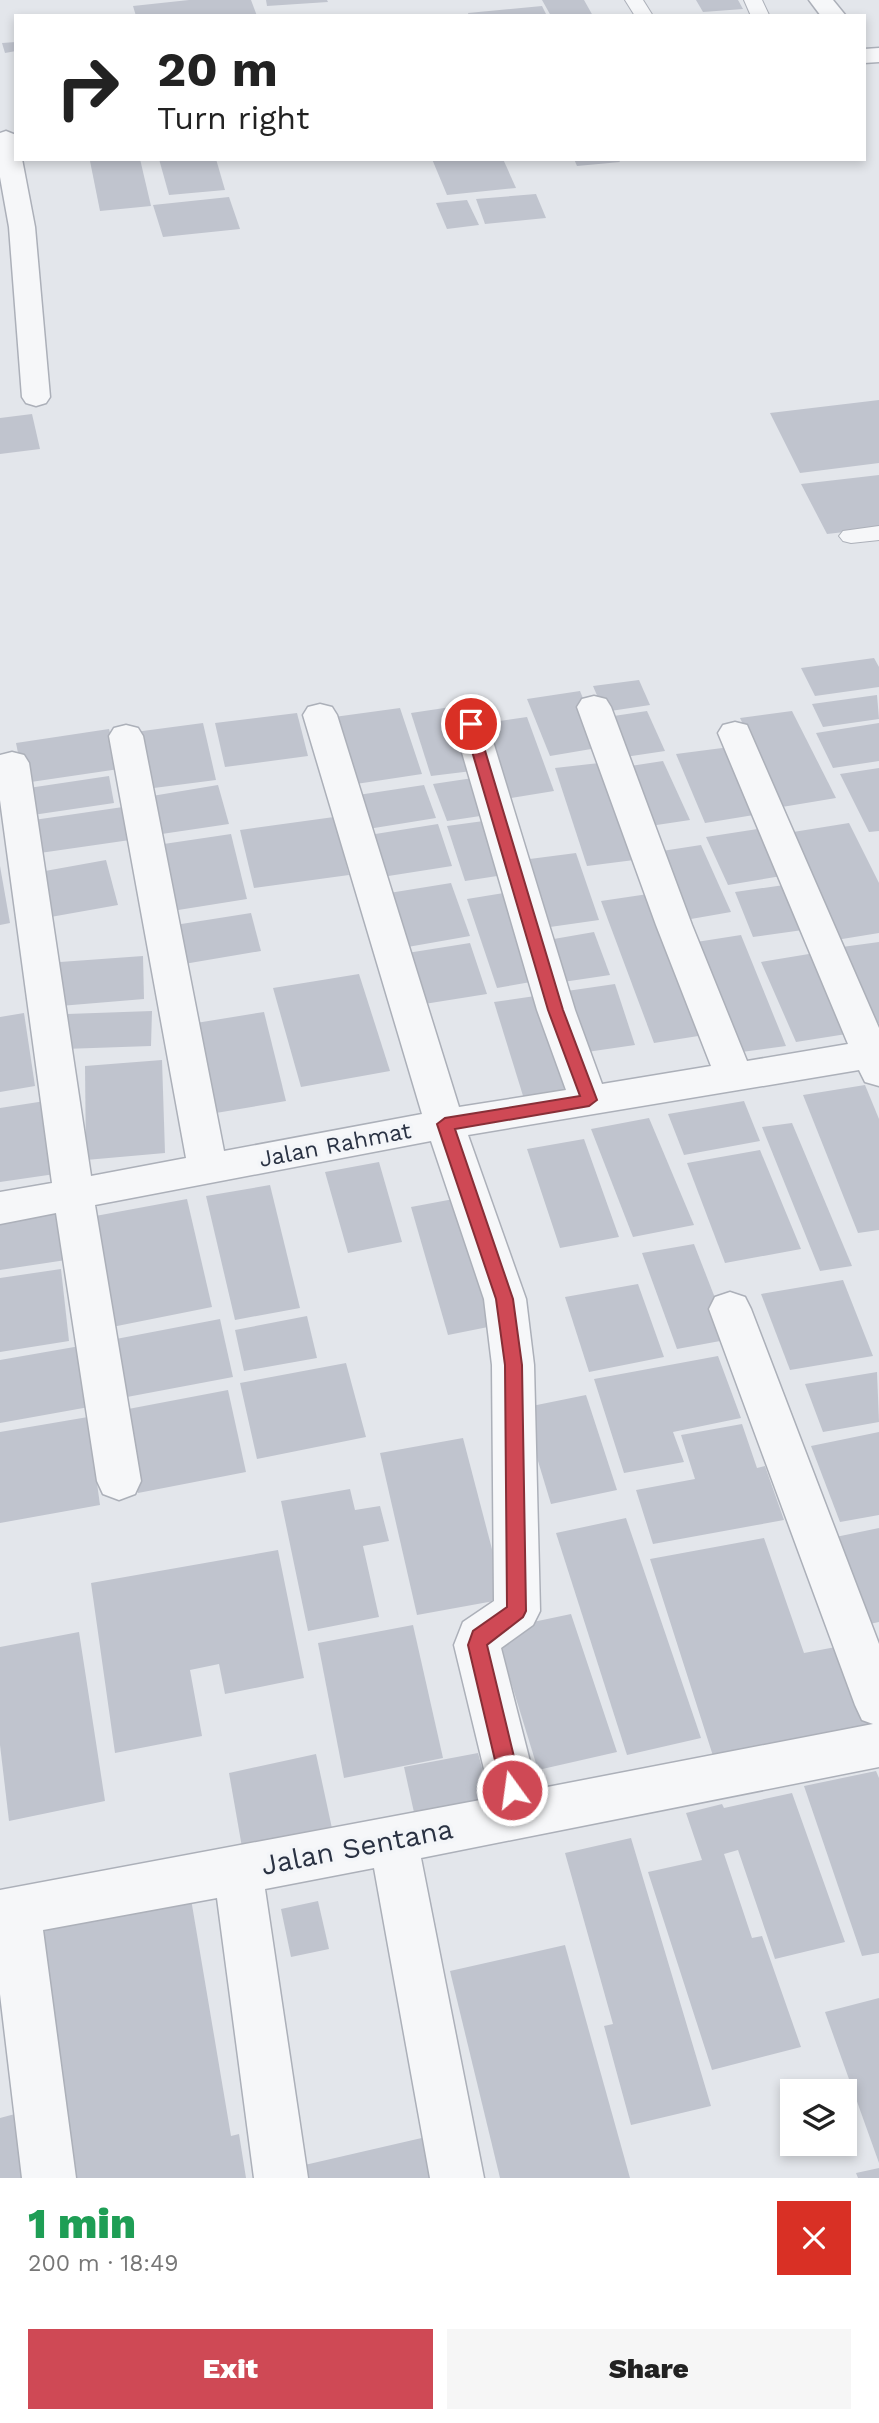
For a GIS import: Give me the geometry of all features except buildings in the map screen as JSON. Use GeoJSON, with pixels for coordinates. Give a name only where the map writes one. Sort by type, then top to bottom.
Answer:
{"type":"FeatureCollection","features":[{"type":"Feature","properties":{"kind":"street"},"geometry":{"type":"LineString","coordinates":[[821,0],[832,14]]}},
{"type":"Feature","properties":{"kind":"street"},"geometry":{"type":"LineString","coordinates":[[7,139],[22,227],[36,397]]}},
{"type":"Feature","properties":{"kind":"street"},"geometry":{"type":"LineString","coordinates":[[594,707],[674,925],[734,1077]]}},
{"type":"Feature","properties":{"kind":"street"},"geometry":{"type":"LineString","coordinates":[[320,715],[445,1124],[505,1299],[513,1365],[517,1611],[479,1637],[477,1645],[519,1815]]}},
{"type":"Feature","properties":{"kind":"street"},"geometry":{"type":"LineString","coordinates":[[471,724],[556,1010],[589,1100]]}},
{"type":"Feature","properties":{"kind":"street"},"geometry":{"type":"LineString","coordinates":[[735,733],[876,1060]]}},
{"type":"Feature","properties":{"kind":"street"},"geometry":{"type":"LineString","coordinates":[[126,736],[208,1168]]}},
{"type":"Feature","properties":{"kind":"street"},"geometry":{"type":"LineString","coordinates":[[12,763],[73,1192],[119,1481]]}},
{"type":"Feature","properties":{"kind":"street","name":"Jalan Rahmat"},"geometry":{"type":"LineString","coordinates":[[0,1208],[73,1192],[445,1124],[734,1077],[876,1060]]}},
{"type":"Feature","properties":{"kind":"street"},"geometry":{"type":"LineString","coordinates":[[730,1309],[879,1705]]}},
{"type":"Feature","properties":{"kind":"street","name":"Jalan Sentana"},"geometry":{"type":"LineString","coordinates":[[7,1912],[238,1871],[879,1745]]}},
{"type":"Feature","properties":{"kind":"street"},"geometry":{"type":"LineString","coordinates":[[393,1840],[457,2178]]}},
{"type":"Feature","properties":{"kind":"street"},"geometry":{"type":"LineString","coordinates":[[238,1871],[281,2178]]}},
{"type":"Feature","properties":{"kind":"street"},"geometry":{"type":"LineString","coordinates":[[7,1912],[49,2178]]}},
{"type":"Feature","properties":{"kind":"lane"},"geometry":{"type":"LineString","coordinates":[[851,536],[879,533]]}},
{"type":"Feature","properties":{"kind":"route"},"geometry":{"type":"LineString","coordinates":[[471,724],[556,1010],[589,1100],[445,1124],[505,1299],[513,1365],[517,1611],[479,1637],[477,1645],[512,1790]]}}]}
